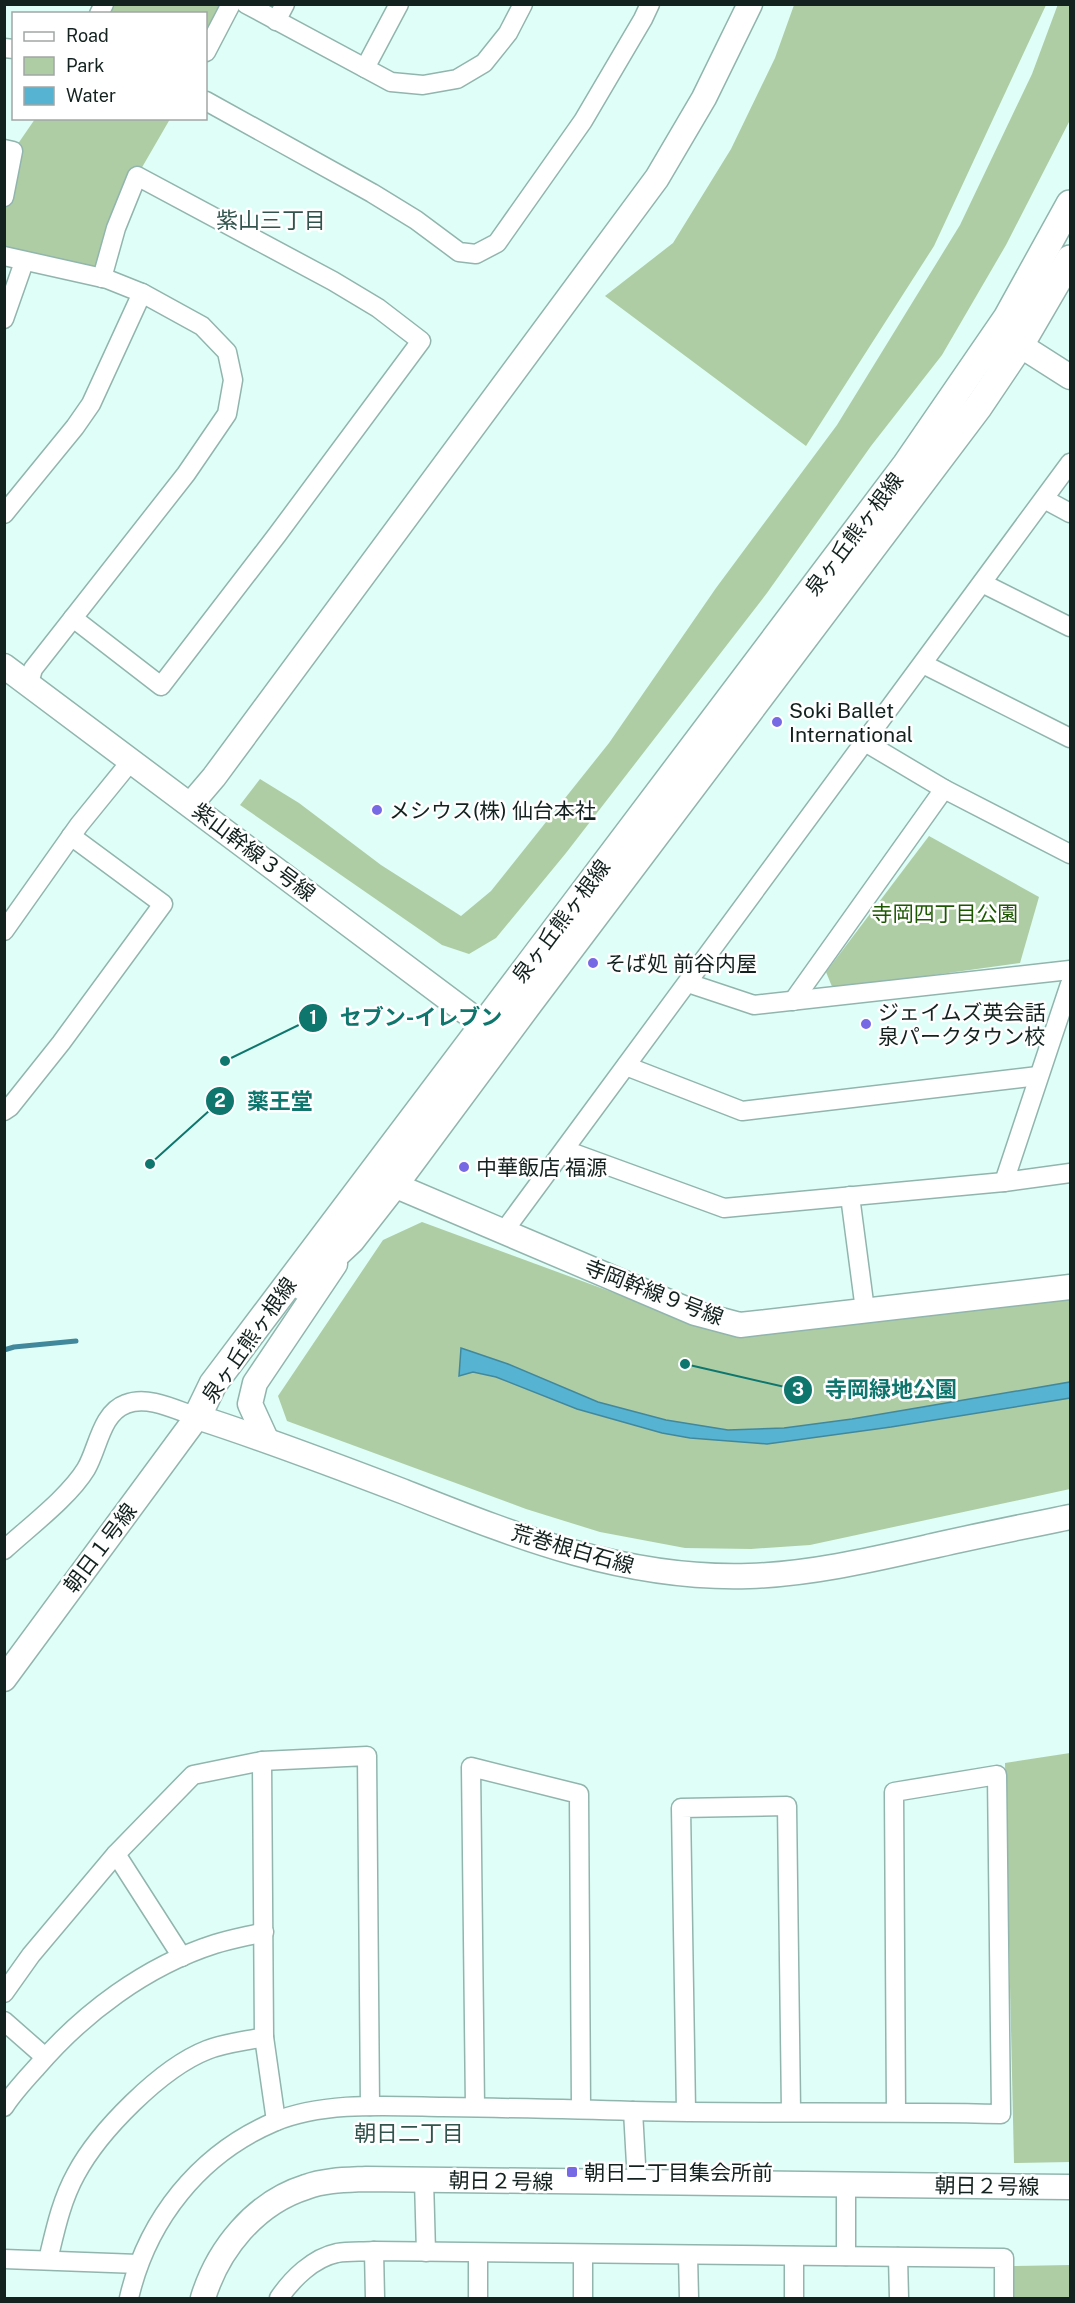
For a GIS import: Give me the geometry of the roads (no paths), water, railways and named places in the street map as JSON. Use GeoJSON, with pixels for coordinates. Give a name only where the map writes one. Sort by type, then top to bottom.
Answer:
{"type":"FeatureCollection","features":[{"type":"Feature","properties":{"kind":"main road","name":"泉ヶ丘熊ヶ根線"},"geometry":{"type":"LineString","coordinates":[[197,1417],[224,1391],[300,1288],[351,1240],[394,1185],[493,1032],[765,655],[913,455],[1007,318],[1071,204]]}},
{"type":"Feature","properties":{"kind":"main road","name":"泉ヶ丘熊ヶ根線"},"geometry":{"type":"LineString","coordinates":[[197,1417],[213,1384],[493,1032],[979,406],[1020,345],[1071,259]]}},
{"type":"Feature","properties":{"kind":"street"},"geometry":{"type":"LineString","coordinates":[[207,50],[231,4]]}},
{"type":"Feature","properties":{"kind":"street"},"geometry":{"type":"LineString","coordinates":[[246,4],[391,82],[423,85],[457,79],[484,63],[508,33],[523,4]]}},
{"type":"Feature","properties":{"kind":"street"},"geometry":{"type":"LineString","coordinates":[[276,21],[285,4]]}},
{"type":"Feature","properties":{"kind":"street"},"geometry":{"type":"LineString","coordinates":[[365,68],[399,4]]}},
{"type":"Feature","properties":{"kind":"street"},"geometry":{"type":"LineString","coordinates":[[207,102],[372,193],[416,220],[459,252],[476,254],[497,243],[583,121],[650,4]]}},
{"type":"Feature","properties":{"kind":"street"},"geometry":{"type":"LineString","coordinates":[[191,804],[214,777],[657,178],[704,98],[750,4]]}},
{"type":"Feature","properties":{"kind":"street"},"geometry":{"type":"LineString","coordinates":[[4,149],[13,151],[4,197]]}},
{"type":"Feature","properties":{"kind":"street"},"geometry":{"type":"LineString","coordinates":[[73,618],[160,686],[277,535],[421,341],[378,308],[333,281],[137,176],[116,228],[102,278]]}},
{"type":"Feature","properties":{"kind":"street"},"geometry":{"type":"LineString","coordinates":[[4,256],[102,278],[142,293],[202,326],[227,352],[233,380],[227,414],[186,474],[33,669],[29,683]]}},
{"type":"Feature","properties":{"kind":"street"},"geometry":{"type":"LineString","coordinates":[[4,319],[24,262]]}},
{"type":"Feature","properties":{"kind":"street"},"geometry":{"type":"LineString","coordinates":[[4,514],[75,427],[90,404],[142,293]]}},
{"type":"Feature","properties":{"kind":"street"},"geometry":{"type":"LineString","coordinates":[[1020,345],[1071,377]]}},
{"type":"Feature","properties":{"kind":"street"},"geometry":{"type":"LineString","coordinates":[[504,1232],[1071,463]]}},
{"type":"Feature","properties":{"kind":"street"},"geometry":{"type":"LineString","coordinates":[[1044,499],[1071,513]]}},
{"type":"Feature","properties":{"kind":"street"},"geometry":{"type":"LineString","coordinates":[[982,583],[1071,627]]}},
{"type":"Feature","properties":{"kind":"street"},"geometry":{"type":"LineString","coordinates":[[923,664],[1071,738]]}},
{"type":"Feature","properties":{"kind":"street","name":"紫山幹線３号線"},"geometry":{"type":"LineString","coordinates":[[4,666],[493,1032]]}},
{"type":"Feature","properties":{"kind":"street"},"geometry":{"type":"LineString","coordinates":[[865,742],[944,789],[1071,854]]}},
{"type":"Feature","properties":{"kind":"street"},"geometry":{"type":"LineString","coordinates":[[4,932],[72,836],[131,761]]}},
{"type":"Feature","properties":{"kind":"street"},"geometry":{"type":"LineString","coordinates":[[793,1001],[944,789]]}},
{"type":"Feature","properties":{"kind":"street"},"geometry":{"type":"LineString","coordinates":[[4,1111],[10,1107],[61,1043],[163,904],[72,836]]}},
{"type":"Feature","properties":{"kind":"street"},"geometry":{"type":"LineString","coordinates":[[688,983],[754,1005],[1071,970]]}},
{"type":"Feature","properties":{"kind":"street"},"geometry":{"type":"LineString","coordinates":[[1004,1182],[1071,984]]}},
{"type":"Feature","properties":{"kind":"street"},"geometry":{"type":"LineString","coordinates":[[626,1066],[742,1111],[1038,1076]]}},
{"type":"Feature","properties":{"kind":"street"},"geometry":{"type":"LineString","coordinates":[[565,1150],[724,1208],[1004,1182],[1071,1173]]}},
{"type":"Feature","properties":{"kind":"street","name":"寺岡幹線９号線"},"geometry":{"type":"LineString","coordinates":[[394,1185],[695,1313],[740,1325],[1071,1287]]}},
{"type":"Feature","properties":{"kind":"street"},"geometry":{"type":"LineString","coordinates":[[850,1196],[865,1310]]}},
{"type":"Feature","properties":{"kind":"street"},"geometry":{"type":"LineString","coordinates":[[266,1439],[250,1404],[255,1383],[351,1240]]}},
{"type":"Feature","properties":{"kind":"street"},"geometry":{"type":"LineString","coordinates":[[4,1550],[69,1491],[86,1469],[111,1415],[121,1406],[133,1402],[154,1403],[197,1417]]}},
{"type":"Feature","properties":{"kind":"street","name":"荒巻根白石線"},"geometry":{"type":"LineString","coordinates":[[197,1417],[266,1439],[484,1523],[588,1558],[664,1573],[747,1576],[797,1573],[886,1557],[1071,1517]]}},
{"type":"Feature","properties":{"kind":"street","name":"朝日１号線"},"geometry":{"type":"LineString","coordinates":[[4,1679],[197,1417]]}},
{"type":"Feature","properties":{"kind":"street"},"geometry":{"type":"LineString","coordinates":[[4,1993],[31,1955],[116,1854],[193,1775],[262,1761],[367,1756],[370,2106]]}},
{"type":"Feature","properties":{"kind":"street"},"geometry":{"type":"LineString","coordinates":[[262,1761],[264,2037],[276,2121]]}},
{"type":"Feature","properties":{"kind":"street"},"geometry":{"type":"LineString","coordinates":[[475,2108],[471,1767],[579,1794],[581,2108]]}},
{"type":"Feature","properties":{"kind":"street"},"geometry":{"type":"LineString","coordinates":[[129,2298],[138,2265],[152,2233],[191,2179],[214,2157],[240,2140],[276,2121],[315,2111],[370,2106],[1001,2114],[997,1775],[894,1792],[896,2112]]}},
{"type":"Feature","properties":{"kind":"street"},"geometry":{"type":"LineString","coordinates":[[686,2110],[681,1808],[787,1806],[791,2111]]}},
{"type":"Feature","properties":{"kind":"street"},"geometry":{"type":"LineString","coordinates":[[116,1854],[182,1957]]}},
{"type":"Feature","properties":{"kind":"street"},"geometry":{"type":"LineString","coordinates":[[4,2107],[45,2057],[100,2007],[135,1982],[182,1957],[216,1944],[264,1932]]}},
{"type":"Feature","properties":{"kind":"street"},"geometry":{"type":"LineString","coordinates":[[4,2021],[45,2057]]}},
{"type":"Feature","properties":{"kind":"street"},"geometry":{"type":"LineString","coordinates":[[48,2260],[62,2204],[76,2173],[103,2134],[123,2111],[143,2092],[176,2068],[207,2050],[264,2037]]}},
{"type":"Feature","properties":{"kind":"street"},"geometry":{"type":"LineString","coordinates":[[633,2111],[636,2182]]}},
{"type":"Feature","properties":{"kind":"street","name":"朝日２号線"},"geometry":{"type":"LineString","coordinates":[[203,2298],[214,2269],[232,2241],[253,2218],[285,2196],[327,2181],[366,2179],[1071,2187]]}},
{"type":"Feature","properties":{"kind":"street"},"geometry":{"type":"LineString","coordinates":[[424,2180],[426,2252]]}},
{"type":"Feature","properties":{"kind":"street"},"geometry":{"type":"LineString","coordinates":[[846,2184],[846,2256]]}},
{"type":"Feature","properties":{"kind":"street"},"geometry":{"type":"LineString","coordinates":[[375,2251],[375,2298]]}},
{"type":"Feature","properties":{"kind":"street"},"geometry":{"type":"LineString","coordinates":[[279,2298],[293,2281],[312,2265],[336,2254],[375,2251],[1004,2258],[1004,2298]]}},
{"type":"Feature","properties":{"kind":"street"},"geometry":{"type":"LineString","coordinates":[[478,2253],[478,2298]]}},
{"type":"Feature","properties":{"kind":"street"},"geometry":{"type":"LineString","coordinates":[[583,2254],[583,2298]]}},
{"type":"Feature","properties":{"kind":"street"},"geometry":{"type":"LineString","coordinates":[[688,2254],[689,2298]]}},
{"type":"Feature","properties":{"kind":"street"},"geometry":{"type":"LineString","coordinates":[[794,2256],[794,2298]]}},
{"type":"Feature","properties":{"kind":"street"},"geometry":{"type":"LineString","coordinates":[[898,2257],[899,2298]]}},
{"type":"Feature","properties":{"kind":"street"},"geometry":{"type":"LineString","coordinates":[[4,2259],[138,2265]]}},
{"type":"Feature","properties":{"kind":"water"},"geometry":{"type":"Polygon","coordinates":[[[461,1348],[508,1364],[598,1402],[666,1420],[728,1430],[784,1428],[852,1419],[1070,1382],[1070,1398],[891,1427],[767,1444],[690,1438],[662,1433],[577,1409],[496,1377],[473,1372],[459,1376],[461,1348]]]}},
{"type":"Feature","properties":{"kind":"waterway"},"geometry":{"type":"LineString","coordinates":[[4,1350],[76,1341]]}},
{"type":"Feature","properties":{"kind":"place","name":"Soki Ballet International"},"geometry":{"type":"Point","coordinates":[777,722]}},
{"type":"Feature","properties":{"kind":"place","name":"メシウス(株) 仙台本社"},"geometry":{"type":"Point","coordinates":[377,810]}},
{"type":"Feature","properties":{"kind":"place","name":"そば処 前谷内屋"},"geometry":{"type":"Point","coordinates":[593,963]}},
{"type":"Feature","properties":{"kind":"place","name":"ジェイムズ英会話 泉パークタウン校"},"geometry":{"type":"Point","coordinates":[866,1024]}},
{"type":"Feature","properties":{"kind":"place","name":"セブン-イレブン"},"geometry":{"type":"Point","coordinates":[225,1061]}},
{"type":"Feature","properties":{"kind":"place","name":"薬王堂"},"geometry":{"type":"Point","coordinates":[150,1164]}},
{"type":"Feature","properties":{"kind":"place","name":"中華飯店 福源"},"geometry":{"type":"Point","coordinates":[464,1167]}},
{"type":"Feature","properties":{"kind":"place","name":"寺岡緑地公園"},"geometry":{"type":"Point","coordinates":[685,1364]}},
{"type":"Feature","properties":{"kind":"place","name":"朝日二丁目集会所前"},"geometry":{"type":"Point","coordinates":[572,2172]}},
{"type":"Feature","properties":{"kind":"district","name":"紫山三丁目"},"geometry":{"type":"Point","coordinates":[271,220]}},
{"type":"Feature","properties":{"kind":"district","name":"朝日二丁目"},"geometry":{"type":"Point","coordinates":[409,2133]}},
{"type":"Feature","properties":{"kind":"park label","name":"寺岡四丁目公園"},"geometry":{"type":"Point","coordinates":[945,913]}}]}
